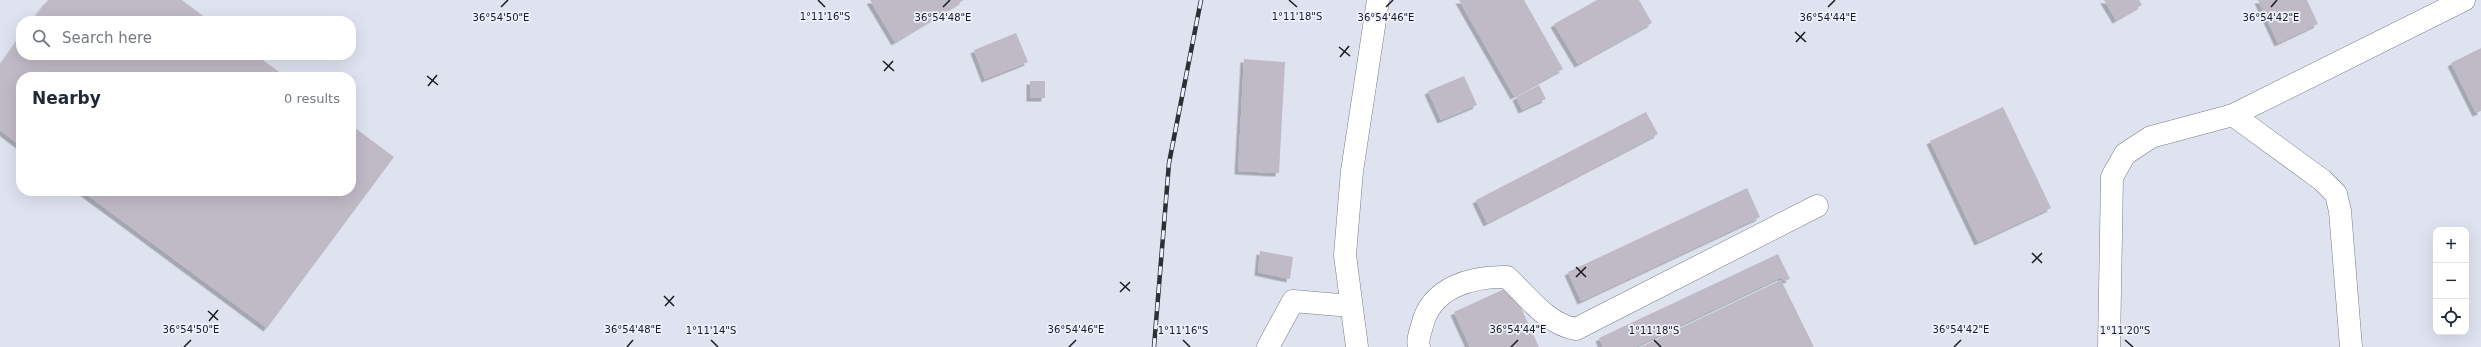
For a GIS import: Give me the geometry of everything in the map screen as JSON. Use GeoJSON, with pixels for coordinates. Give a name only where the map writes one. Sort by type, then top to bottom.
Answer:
{"type":"FeatureCollection","features":[{"type":"Feature","properties":{"kind":"street"},"geometry":{"type":"LineString","coordinates":[[1357,347],[1345,254],[1351,178],[1378,0]]}},
{"type":"Feature","properties":{"kind":"street"},"geometry":{"type":"LineString","coordinates":[[2109,347],[2112,177],[2125,154],[2151,137],[2233,115],[2464,0]]}},
{"type":"Feature","properties":{"kind":"street"},"geometry":{"type":"LineString","coordinates":[[2233,115],[2322,180],[2336,194],[2340,211],[2351,347]]}},
{"type":"Feature","properties":{"kind":"street"},"geometry":{"type":"LineString","coordinates":[[1418,347],[1424,318],[1433,300],[1456,284],[1487,276],[1507,277],[1555,323],[1566,328],[1576,329],[1817,206]]}},
{"type":"Feature","properties":{"kind":"street"},"geometry":{"type":"LineString","coordinates":[[1268,347],[1293,301],[1351,306]]}},
{"type":"Feature","properties":{"kind":"building"},"geometry":{"type":"Polygon","coordinates":[[[48,0],[182,0],[203,16],[36,16],[48,0]]]}},
{"type":"Feature","properties":{"kind":"building"},"geometry":{"type":"Polygon","coordinates":[[[870,0],[964,0],[895,42],[870,0]]]}},
{"type":"Feature","properties":{"kind":"building"},"geometry":{"type":"Polygon","coordinates":[[[1459,0],[1524,0],[1563,69],[1514,96],[1459,0]]]}},
{"type":"Feature","properties":{"kind":"building"},"geometry":{"type":"Polygon","coordinates":[[[1597,0],[1639,0],[1652,23],[1578,64],[1554,24],[1597,0]]]}},
{"type":"Feature","properties":{"kind":"building"},"geometry":{"type":"Polygon","coordinates":[[[2104,0],[2139,0],[2142,5],[2116,20],[2104,0]]]}},
{"type":"Feature","properties":{"kind":"building"},"geometry":{"type":"Polygon","coordinates":[[[2258,0],[2307,0],[2318,24],[2278,43],[2258,0]]]}},
{"type":"Feature","properties":{"kind":"building"},"geometry":{"type":"Polygon","coordinates":[[[1016,33],[1028,62],[985,79],[974,50],[1016,33]]]}},
{"type":"Feature","properties":{"kind":"building"},"geometry":{"type":"Polygon","coordinates":[[[16,43],[16,60],[263,60],[279,72],[16,72],[16,142],[0,130],[0,65],[16,43]]]}},
{"type":"Feature","properties":{"kind":"building"},"geometry":{"type":"Polygon","coordinates":[[[2481,48],[2481,111],[2476,113],[2451,63],[2481,48]]]}},
{"type":"Feature","properties":{"kind":"building"},"geometry":{"type":"Polygon","coordinates":[[[1244,59],[1285,62],[1279,173],[1238,171],[1244,59]]]}},
{"type":"Feature","properties":{"kind":"building"},"geometry":{"type":"Polygon","coordinates":[[[1464,76],[1477,105],[1441,120],[1428,91],[1464,76]]]}},
{"type":"Feature","properties":{"kind":"building"},"geometry":{"type":"Polygon","coordinates":[[[1030,81],[1045,81],[1045,98],[1030,98],[1030,81]]]}},
{"type":"Feature","properties":{"kind":"building"},"geometry":{"type":"Polygon","coordinates":[[[1539,85],[1546,99],[1522,110],[1516,97],[1539,85]]]}},
{"type":"Feature","properties":{"kind":"building"},"geometry":{"type":"Polygon","coordinates":[[[2003,107],[2051,208],[1978,242],[1930,141],[2003,107]]]}},
{"type":"Feature","properties":{"kind":"building"},"geometry":{"type":"Polygon","coordinates":[[[1646,112],[1658,134],[1487,223],[1476,200],[1646,112]]]}},
{"type":"Feature","properties":{"kind":"building"},"geometry":{"type":"Polygon","coordinates":[[[356,129],[394,157],[267,328],[89,196],[356,196],[356,129]]]}},
{"type":"Feature","properties":{"kind":"building"},"geometry":{"type":"Polygon","coordinates":[[[1747,188],[1760,217],[1581,301],[1568,272],[1747,188]]]}},
{"type":"Feature","properties":{"kind":"building"},"geometry":{"type":"Polygon","coordinates":[[[1260,251],[1293,257],[1290,279],[1258,272],[1260,251]]]}},
{"type":"Feature","properties":{"kind":"building"},"geometry":{"type":"Polygon","coordinates":[[[1778,254],[1790,279],[1784,281],[1781,277],[1635,347],[1603,347],[1599,338],[1778,254]]]}},
{"type":"Feature","properties":{"kind":"building"},"geometry":{"type":"Polygon","coordinates":[[[1781,280],[1814,347],[1641,347],[1781,280]]]}},
{"type":"Feature","properties":{"kind":"building"},"geometry":{"type":"Polygon","coordinates":[[[1511,286],[1539,347],[1470,347],[1454,312],[1511,286]]]}},
{"type":"Feature","properties":{"kind":"railway"},"geometry":{"type":"LineString","coordinates":[[1154,347],[1169,163],[1201,0]]}}]}
